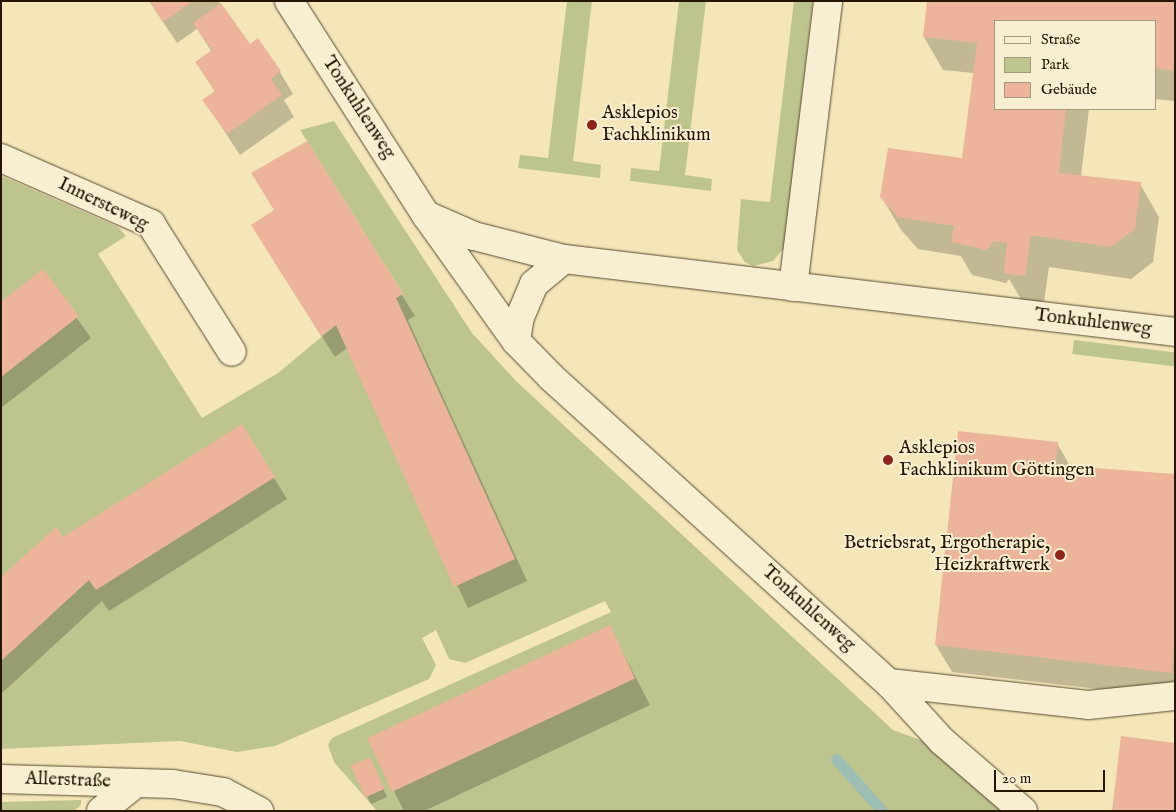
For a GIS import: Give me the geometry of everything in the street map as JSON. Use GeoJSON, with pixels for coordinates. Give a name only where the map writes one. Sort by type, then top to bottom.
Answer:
{"type":"FeatureCollection","features":[{"type":"Feature","properties":{"kind":"street","name":"Tonkuhlenweg"},"geometry":{"type":"LineString","coordinates":[[288,1],[426,215],[516,341],[551,377],[888,682],[942,741],[1023,811]]}},
{"type":"Feature","properties":{"kind":"street"},"geometry":{"type":"LineString","coordinates":[[793,287],[828,1]]}},
{"type":"Feature","properties":{"kind":"street","name":"Innersteweg"},"geometry":{"type":"LineString","coordinates":[[1,158],[151,224],[232,352]]}},
{"type":"Feature","properties":{"kind":"street","name":"Tonkuhlenweg"},"geometry":{"type":"LineString","coordinates":[[426,215],[474,236],[564,259],[1175,332]]}},
{"type":"Feature","properties":{"kind":"street"},"geometry":{"type":"LineString","coordinates":[[516,341],[520,317],[534,284],[564,259]]}},
{"type":"Feature","properties":{"kind":"street"},"geometry":{"type":"LineString","coordinates":[[888,682],[1088,705],[1175,696]]}},
{"type":"Feature","properties":{"kind":"street","name":"Allerstraße"},"geometry":{"type":"LineString","coordinates":[[1,778],[135,784],[224,792],[259,811]]}},
{"type":"Feature","properties":{"kind":"street","name":"Allerstraße"},"geometry":{"type":"LineString","coordinates":[[101,811],[135,784]]}},
{"type":"Feature","properties":{"kind":"green space"},"geometry":{"type":"Polygon","coordinates":[[[567,1],[592,1],[573,161],[601,165],[600,178],[518,168],[520,155],[548,158],[567,1]]]}},
{"type":"Feature","properties":{"kind":"green space"},"geometry":{"type":"Polygon","coordinates":[[[679,1],[706,1],[685,175],[712,179],[711,191],[630,181],[631,168],[659,171],[679,1]]]}},
{"type":"Feature","properties":{"kind":"green space"},"geometry":{"type":"Polygon","coordinates":[[[794,1],[813,1],[784,248],[773,261],[753,266],[745,262],[737,250],[741,199],[770,202],[794,1]]]}},
{"type":"Feature","properties":{"kind":"green space"},"geometry":{"type":"Polygon","coordinates":[[[334,121],[472,333],[516,381],[893,730],[931,744],[1007,811],[377,811],[334,762],[328,745],[332,738],[611,612],[605,601],[465,663],[449,659],[436,630],[422,638],[436,665],[429,679],[275,746],[237,752],[180,741],[1,749],[1,176],[118,227],[126,236],[98,254],[202,418],[278,373],[336,325],[403,294],[300,130],[334,121]]]}},
{"type":"Feature","properties":{"kind":"green space"},"geometry":{"type":"Polygon","coordinates":[[[1074,340],[1175,352],[1174,366],[1072,354],[1074,340]]]}},
{"type":"Feature","properties":{"kind":"green space"},"geometry":{"type":"Polygon","coordinates":[[[81,800],[81,805],[74,811],[1,811],[1,802],[81,800]]]}},
{"type":"Feature","properties":{"kind":"building"},"geometry":{"type":"Polygon","coordinates":[[[150,1],[193,1],[163,22],[150,1]]]}},
{"type":"Feature","properties":{"kind":"building"},"geometry":{"type":"Polygon","coordinates":[[[927,1],[1175,1],[1175,71],[1156,68],[1156,20],[994,20],[994,110],[1066,110],[1059,173],[1141,182],[1135,229],[1111,247],[1031,235],[1025,276],[1004,273],[1007,243],[994,241],[987,250],[951,242],[954,226],[898,217],[880,197],[888,148],[962,158],[977,43],[923,37],[927,1]]]}},
{"type":"Feature","properties":{"kind":"building"},"geometry":{"type":"Polygon","coordinates":[[[221,3],[250,44],[258,38],[281,71],[271,79],[282,95],[227,134],[202,100],[215,91],[195,62],[212,50],[193,23],[221,3]]]}},
{"type":"Feature","properties":{"kind":"building"},"geometry":{"type":"Polygon","coordinates":[[[307,141],[403,294],[396,298],[515,559],[454,587],[336,325],[321,336],[251,225],[274,210],[251,173],[307,141]]]}},
{"type":"Feature","properties":{"kind":"building"},"geometry":{"type":"Polygon","coordinates":[[[43,269],[79,316],[1,377],[1,302],[43,269]]]}},
{"type":"Feature","properties":{"kind":"building"},"geometry":{"type":"Polygon","coordinates":[[[242,424],[275,477],[96,590],[89,580],[1,661],[1,577],[56,527],[63,537],[242,424]]]}},
{"type":"Feature","properties":{"kind":"building","name":"Betriebsrat, Ergotherapie, Heizkraftwerk"},"geometry":{"type":"Polygon","coordinates":[[[958,431],[1058,442],[1056,465],[1175,474],[1175,636],[1172,673],[935,645],[958,431]]]}},
{"type":"Feature","properties":{"kind":"building"},"geometry":{"type":"Polygon","coordinates":[[[610,625],[635,678],[392,792],[367,738],[610,625]]]}},
{"type":"Feature","properties":{"kind":"building"},"geometry":{"type":"Polygon","coordinates":[[[1121,736],[1175,743],[1175,811],[1112,811],[1121,736]]]}},
{"type":"Feature","properties":{"kind":"building"},"geometry":{"type":"Polygon","coordinates":[[[370,757],[384,789],[365,798],[351,766],[370,757]]]}},
{"type":"Feature","properties":{"kind":"waterway"},"geometry":{"type":"LineString","coordinates":[[836,759],[882,811]]}},
{"type":"Feature","properties":{"kind":"place","name":"Asklepios Fachklinikum"},"geometry":{"type":"Point","coordinates":[592,125]}},
{"type":"Feature","properties":{"kind":"place","name":"Asklepios Fachklinikum Göttingen"},"geometry":{"type":"Point","coordinates":[888,460]}},
{"type":"Feature","properties":{"kind":"place","name":"Betriebsrat, Ergotherapie, Heizkraftwerk"},"geometry":{"type":"Point","coordinates":[1060,555]}}]}
